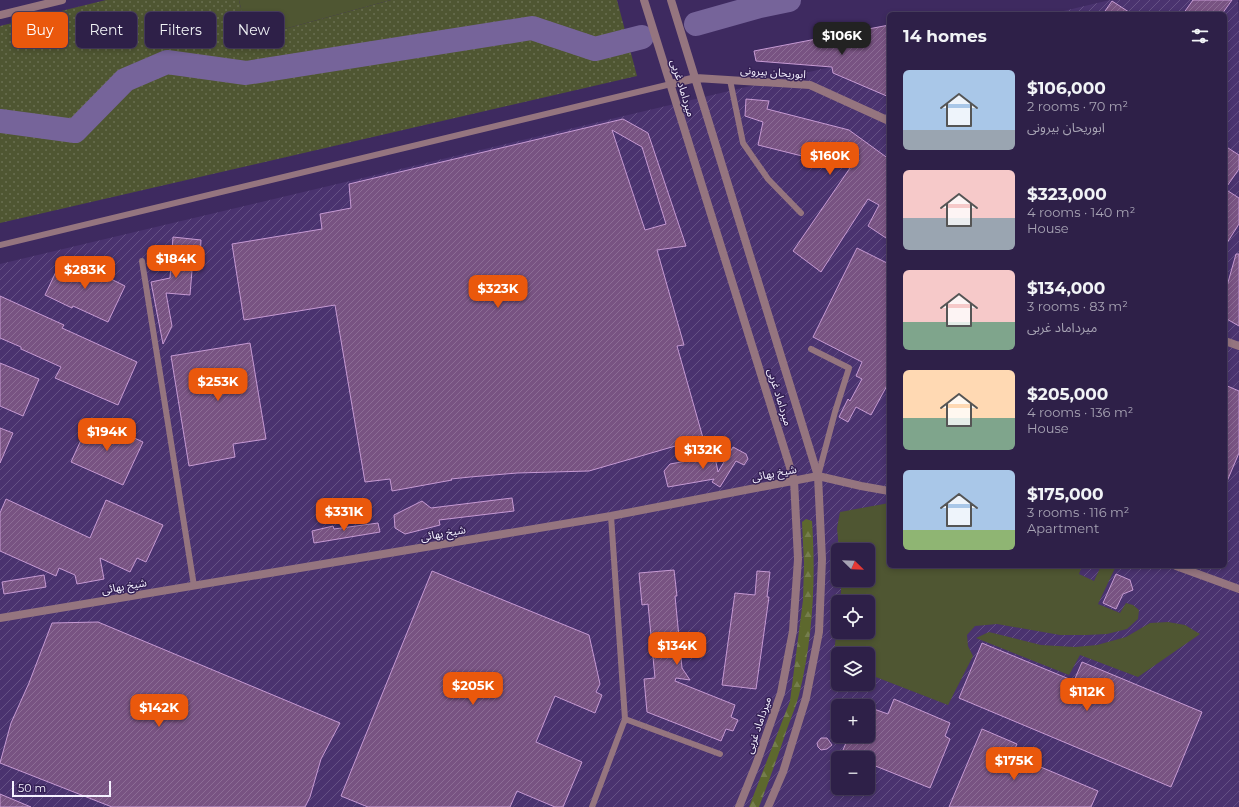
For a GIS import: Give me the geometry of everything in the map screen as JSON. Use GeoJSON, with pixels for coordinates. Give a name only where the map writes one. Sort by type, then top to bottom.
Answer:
{"type":"FeatureCollection","features":[{"type":"Feature","properties":{"kind":"street"},"geometry":{"type":"LineString","coordinates":[[0,15],[62,0]]}},
{"type":"Feature","properties":{"kind":"street","name":"میرداماد غربی"},"geometry":{"type":"LineString","coordinates":[[644,0],[794,480],[798,559],[793,631],[781,693],[757,762],[739,807]]}},
{"type":"Feature","properties":{"kind":"street","name":"میرداماد غربی"},"geometry":{"type":"LineString","coordinates":[[671,0],[818,476],[822,559],[819,632],[806,698],[782,772],[768,807]]}},
{"type":"Feature","properties":{"kind":"street","name":"ابوریحان بیرونی"},"geometry":{"type":"LineString","coordinates":[[671,84],[696,78],[810,86],[887,120]]}},
{"type":"Feature","properties":{"kind":"street"},"geometry":{"type":"LineString","coordinates":[[1227,342],[1239,346]]}},
{"type":"Feature","properties":{"kind":"street","name":"شیخ بهائی"},"geometry":{"type":"LineString","coordinates":[[0,618],[611,516],[818,476],[887,491]]}},
{"type":"Feature","properties":{"kind":"street"},"geometry":{"type":"LineString","coordinates":[[1181,568],[1239,589]]}},
{"type":"Feature","properties":{"kind":"lane"},"geometry":{"type":"LineString","coordinates":[[730,80],[743,142],[768,180],[801,213]]}},
{"type":"Feature","properties":{"kind":"lane"},"geometry":{"type":"LineString","coordinates":[[0,245],[671,84]]}},
{"type":"Feature","properties":{"kind":"lane"},"geometry":{"type":"LineString","coordinates":[[142,261],[194,586]]}},
{"type":"Feature","properties":{"kind":"lane"},"geometry":{"type":"LineString","coordinates":[[811,349],[849,368],[835,412],[818,476]]}},
{"type":"Feature","properties":{"kind":"lane"},"geometry":{"type":"LineString","coordinates":[[592,807],[625,720],[611,516]]}},
{"type":"Feature","properties":{"kind":"lane"},"geometry":{"type":"LineString","coordinates":[[625,720],[720,754]]}},
{"type":"Feature","properties":{"kind":"shaded area"},"geometry":{"type":"Polygon","coordinates":[[[1110,0],[1238,0],[1239,807],[0,807],[0,264],[887,53],[887,568],[1227,568],[1227,12],[1059,12],[1110,0]]]}},
{"type":"Feature","properties":{"kind":"green space"},"geometry":{"type":"Polygon","coordinates":[[[106,0],[239,0],[242,12],[224,12],[224,48],[284,48],[284,29],[391,0],[617,0],[637,76],[0,223],[0,26],[12,23],[12,48],[68,48],[68,12],[57,12],[106,0]]]}},
{"type":"Feature","properties":{"kind":"green space"},"geometry":{"type":"Polygon","coordinates":[[[239,0],[391,0],[284,29],[284,12],[242,12],[239,0]]]}},
{"type":"Feature","properties":{"kind":"green space"},"geometry":{"type":"Polygon","coordinates":[[[887,503],[887,568],[1081,568],[1079,574],[1094,581],[1100,568],[1115,568],[1098,604],[1120,613],[1126,603],[1133,605],[1139,610],[1138,619],[1127,629],[1107,634],[1086,635],[1060,635],[997,624],[975,626],[967,635],[968,646],[973,656],[948,705],[875,677],[875,647],[835,647],[836,639],[875,639],[875,595],[841,595],[841,587],[875,587],[875,543],[838,543],[837,528],[840,512],[887,503]]]}},
{"type":"Feature","properties":{"kind":"green space"},"geometry":{"type":"Polygon","coordinates":[[[806,519],[812,521],[814,565],[810,631],[804,674],[799,695],[759,807],[749,807],[790,701],[803,600],[804,563],[802,522],[806,519]]]}},
{"type":"Feature","properties":{"kind":"green space"},"geometry":{"type":"Polygon","coordinates":[[[1168,622],[1185,625],[1200,634],[1138,677],[1080,655],[1069,675],[976,638],[989,632],[1041,645],[1075,647],[1097,645],[1126,637],[1150,623],[1168,622]]]}},
{"type":"Feature","properties":{"kind":"building"},"geometry":{"type":"Polygon","coordinates":[[[1193,0],[1232,0],[1223,12],[1184,12],[1193,0]]]}},
{"type":"Feature","properties":{"kind":"building"},"geometry":{"type":"Polygon","coordinates":[[[1112,1],[1129,12],[1104,12],[1112,1]]]}},
{"type":"Feature","properties":{"kind":"building"},"geometry":{"type":"Polygon","coordinates":[[[887,25],[887,96],[833,73],[832,67],[756,61],[754,51],[887,25]]]}},
{"type":"Feature","properties":{"kind":"building"},"geometry":{"type":"Polygon","coordinates":[[[746,99],[769,101],[767,109],[849,130],[887,158],[887,239],[868,226],[879,205],[868,199],[821,272],[793,251],[850,168],[758,145],[763,122],[745,116],[746,99]]]}},
{"type":"Feature","properties":{"kind":"building"},"geometry":{"type":"Polygon","coordinates":[[[623,119],[648,133],[686,246],[657,250],[684,345],[677,346],[703,438],[589,471],[517,473],[470,477],[451,479],[452,480],[392,491],[390,479],[365,482],[335,305],[244,320],[232,244],[322,229],[320,214],[351,208],[349,184],[623,119]],[[612,130],[645,230],[666,224],[642,147],[612,130]]]}},
{"type":"Feature","properties":{"kind":"building"},"geometry":{"type":"Polygon","coordinates":[[[1227,147],[1239,155],[1239,169],[1227,186],[1227,147]]]}},
{"type":"Feature","properties":{"kind":"building"},"geometry":{"type":"Polygon","coordinates":[[[1227,190],[1239,198],[1239,224],[1227,243],[1227,190]]]}},
{"type":"Feature","properties":{"kind":"building"},"geometry":{"type":"Polygon","coordinates":[[[173,237],[201,240],[200,258],[193,258],[190,295],[166,293],[172,326],[163,344],[151,282],[170,278],[173,237]]]}},
{"type":"Feature","properties":{"kind":"building"},"geometry":{"type":"Polygon","coordinates":[[[857,248],[887,263],[887,386],[871,415],[856,407],[848,422],[839,417],[848,399],[850,401],[862,379],[856,376],[862,362],[813,337],[857,248]]]}},
{"type":"Feature","properties":{"kind":"building"},"geometry":{"type":"Polygon","coordinates":[[[1236,254],[1239,254],[1239,326],[1227,319],[1227,286],[1236,254]]]}},
{"type":"Feature","properties":{"kind":"building"},"geometry":{"type":"Polygon","coordinates":[[[62,259],[100,276],[101,274],[125,286],[108,322],[73,306],[72,308],[45,295],[62,259]]]}},
{"type":"Feature","properties":{"kind":"building"},"geometry":{"type":"Polygon","coordinates":[[[0,296],[64,325],[62,328],[137,362],[118,405],[55,378],[61,367],[0,338],[0,296]]]}},
{"type":"Feature","properties":{"kind":"building"},"geometry":{"type":"Polygon","coordinates":[[[250,343],[266,439],[233,444],[235,457],[189,466],[171,356],[250,343]]]}},
{"type":"Feature","properties":{"kind":"building"},"geometry":{"type":"Polygon","coordinates":[[[0,363],[39,379],[23,416],[0,406],[0,363]]]}},
{"type":"Feature","properties":{"kind":"building"},"geometry":{"type":"Polygon","coordinates":[[[1227,386],[1239,391],[1239,453],[1227,481],[1227,386]]]}},
{"type":"Feature","properties":{"kind":"building"},"geometry":{"type":"Polygon","coordinates":[[[91,418],[143,442],[123,485],[71,462],[91,418]]]}},
{"type":"Feature","properties":{"kind":"building"},"geometry":{"type":"Polygon","coordinates":[[[0,428],[13,433],[0,463],[0,428]]]}},
{"type":"Feature","properties":{"kind":"building"},"geometry":{"type":"Polygon","coordinates":[[[733,447],[746,454],[748,459],[744,465],[736,461],[720,487],[712,482],[714,479],[668,487],[664,471],[670,464],[709,457],[716,462],[718,472],[733,447]]]}},
{"type":"Feature","properties":{"kind":"building"},"geometry":{"type":"Polygon","coordinates":[[[512,498],[514,511],[439,520],[440,525],[405,534],[395,528],[394,515],[422,501],[431,508],[512,498]]]}},
{"type":"Feature","properties":{"kind":"building"},"geometry":{"type":"Polygon","coordinates":[[[6,499],[90,538],[106,500],[163,525],[146,562],[137,558],[130,572],[100,558],[104,579],[77,584],[75,575],[59,568],[56,576],[0,551],[0,513],[6,499]]]}},
{"type":"Feature","properties":{"kind":"building"},"geometry":{"type":"Polygon","coordinates":[[[378,523],[380,532],[314,543],[312,531],[333,526],[334,529],[378,523]]]}},
{"type":"Feature","properties":{"kind":"building"},"geometry":{"type":"Polygon","coordinates":[[[674,570],[682,668],[690,680],[676,678],[675,681],[735,705],[731,717],[738,720],[733,731],[726,729],[721,741],[647,712],[644,679],[655,678],[648,604],[642,605],[639,573],[674,570]]]}},
{"type":"Feature","properties":{"kind":"building"},"geometry":{"type":"Polygon","coordinates":[[[432,571],[589,635],[600,684],[596,692],[602,695],[595,713],[555,696],[536,742],[582,762],[563,807],[555,807],[517,791],[510,807],[368,807],[341,796],[432,571]]]}},
{"type":"Feature","properties":{"kind":"building"},"geometry":{"type":"Polygon","coordinates":[[[757,571],[770,572],[767,597],[769,597],[756,689],[722,685],[735,593],[755,595],[757,571]]]}},
{"type":"Feature","properties":{"kind":"building"},"geometry":{"type":"Polygon","coordinates":[[[1116,574],[1130,580],[1133,590],[1123,594],[1116,609],[1103,603],[1116,574]]]}},
{"type":"Feature","properties":{"kind":"building"},"geometry":{"type":"Polygon","coordinates":[[[44,575],[46,587],[4,594],[2,582],[44,575]]]}},
{"type":"Feature","properties":{"kind":"building"},"geometry":{"type":"Polygon","coordinates":[[[98,622],[340,723],[321,759],[310,797],[305,807],[112,807],[0,763],[11,723],[29,683],[52,623],[98,622]]]}},
{"type":"Feature","properties":{"kind":"building"},"geometry":{"type":"Polygon","coordinates":[[[982,643],[1074,681],[1082,662],[1202,712],[1171,787],[959,698],[982,643]]]}},
{"type":"Feature","properties":{"kind":"building"},"geometry":{"type":"Polygon","coordinates":[[[894,699],[950,723],[945,736],[950,739],[930,788],[875,766],[875,751],[843,750],[846,743],[875,743],[875,709],[888,714],[894,699]]]}},
{"type":"Feature","properties":{"kind":"building"},"geometry":{"type":"Polygon","coordinates":[[[982,729],[1017,744],[1012,755],[1098,791],[1091,807],[949,807],[982,729]]]}},
{"type":"Feature","properties":{"kind":"building"},"geometry":{"type":"Polygon","coordinates":[[[821,738],[827,738],[832,745],[827,749],[821,750],[817,743],[821,738]]]}},
{"type":"Feature","properties":{"kind":"building"},"geometry":{"type":"Polygon","coordinates":[[[0,794],[31,807],[0,807],[0,794]]]}},
{"type":"Feature","properties":{"kind":"waterway"},"geometry":{"type":"LineString","coordinates":[[696,24],[760,6],[789,0]]}},
{"type":"Feature","properties":{"kind":"waterway"},"geometry":{"type":"LineString","coordinates":[[0,121],[75,131],[125,80],[167,62],[246,73],[532,28],[595,49],[642,37]]}}]}
